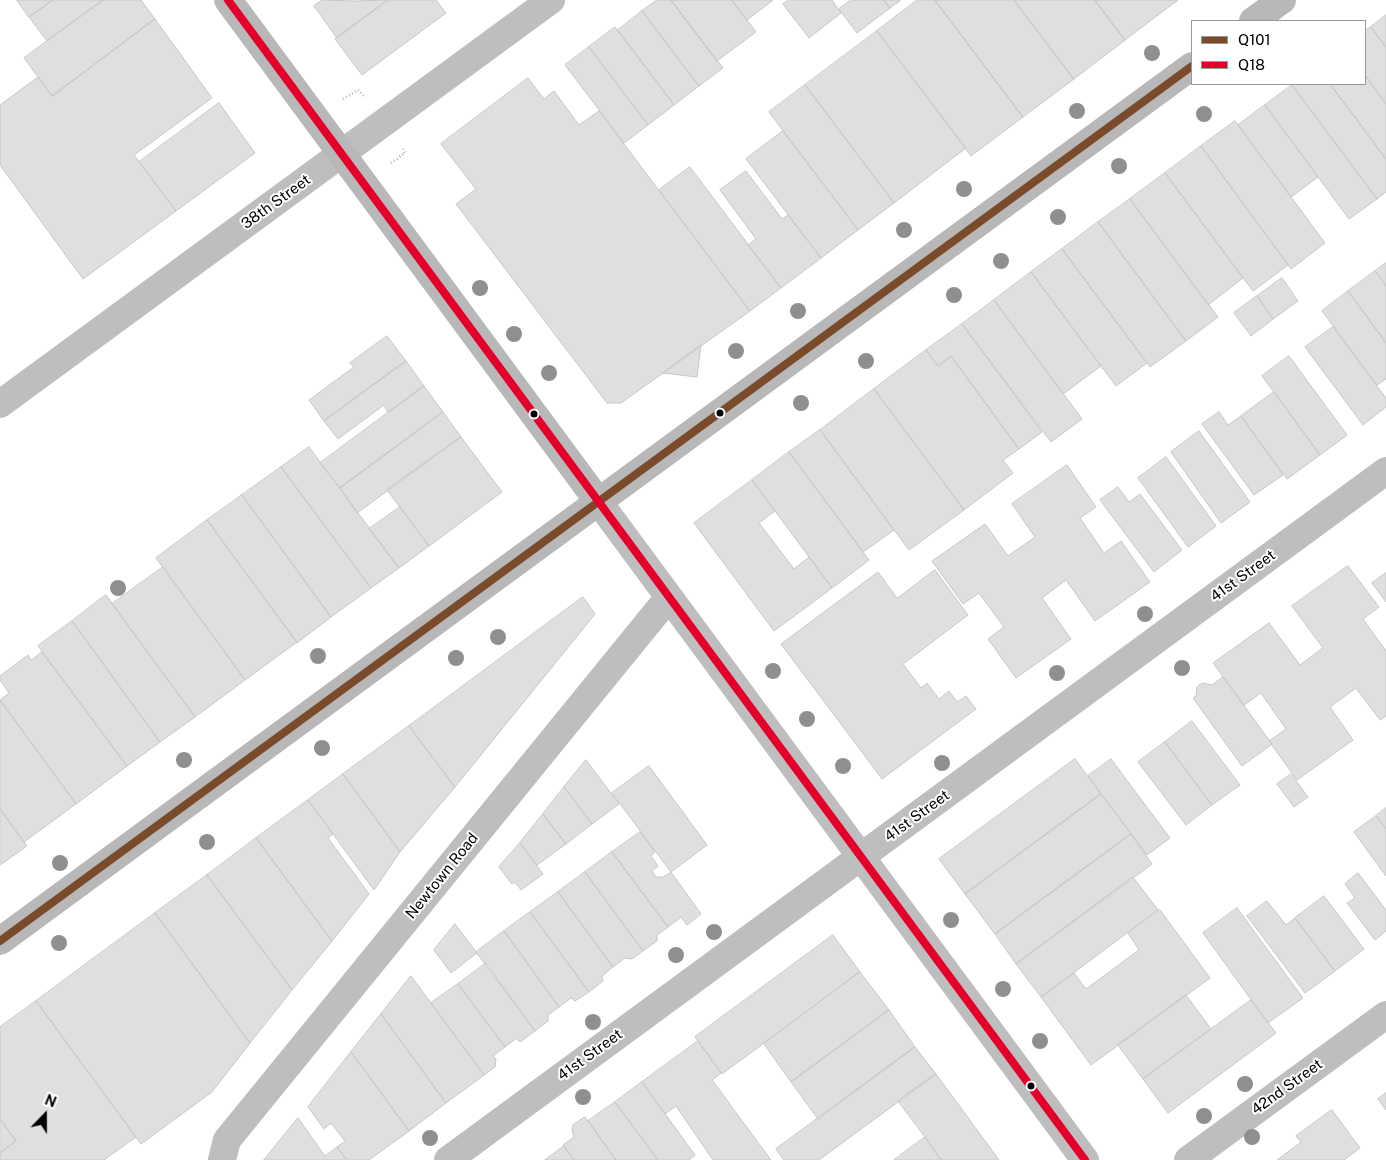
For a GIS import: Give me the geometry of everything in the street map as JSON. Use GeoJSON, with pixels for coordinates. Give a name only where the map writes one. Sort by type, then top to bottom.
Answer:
{"type":"FeatureCollection","features":[{"type":"Feature","properties":{"kind":"street"},"geometry":{"type":"LineString","coordinates":[[228,0],[1085,1160]]}},
{"type":"Feature","properties":{"kind":"street","name":"38th Street"},"geometry":{"type":"LineString","coordinates":[[0,404],[551,0]]}},
{"type":"Feature","properties":{"kind":"street"},"geometry":{"type":"LineString","coordinates":[[1254,20],[1282,0]]}},
{"type":"Feature","properties":{"kind":"street"},"geometry":{"type":"LineString","coordinates":[[0,941],[1191,67]]}},
{"type":"Feature","properties":{"kind":"street","name":"41st Street"},"geometry":{"type":"LineString","coordinates":[[448,1160],[1386,471]]}},
{"type":"Feature","properties":{"kind":"street","name":"Newtown Road"},"geometry":{"type":"LineString","coordinates":[[222,1160],[227,1140],[670,597]]}},
{"type":"Feature","properties":{"kind":"street","name":"42nd Street"},"geometry":{"type":"LineString","coordinates":[[1188,1160],[1386,1014]]}},
{"type":"Feature","properties":{"kind":"path"},"geometry":{"type":"LineString","coordinates":[[343,100],[358,90],[366,99]]}},
{"type":"Feature","properties":{"kind":"path"},"geometry":{"type":"LineString","coordinates":[[391,163],[405,153]]}},
{"type":"Feature","properties":{"kind":"building"},"geometry":{"type":"Polygon","coordinates":[[[17,0],[53,0],[29,17],[17,0]]]}},
{"type":"Feature","properties":{"kind":"building"},"geometry":{"type":"Polygon","coordinates":[[[53,0],[103,0],[47,41],[29,17],[53,0]]]}},
{"type":"Feature","properties":{"kind":"building"},"geometry":{"type":"Polygon","coordinates":[[[103,0],[141,0],[155,19],[52,96],[24,58],[103,0]]]}},
{"type":"Feature","properties":{"kind":"building"},"geometry":{"type":"Polygon","coordinates":[[[322,0],[388,0],[337,38],[314,6],[322,0]]]}},
{"type":"Feature","properties":{"kind":"building"},"geometry":{"type":"Polygon","coordinates":[[[388,0],[436,0],[446,13],[362,75],[335,39],[388,0]]]}},
{"type":"Feature","properties":{"kind":"building"},"geometry":{"type":"Polygon","coordinates":[[[657,0],[671,0],[723,68],[699,86],[642,11],[657,0]]]}},
{"type":"Feature","properties":{"kind":"building"},"geometry":{"type":"Polygon","coordinates":[[[671,0],[732,0],[756,32],[717,61],[671,0]]]}},
{"type":"Feature","properties":{"kind":"building"},"geometry":{"type":"Polygon","coordinates":[[[732,0],[773,0],[747,20],[732,0]]]}},
{"type":"Feature","properties":{"kind":"building"},"geometry":{"type":"Polygon","coordinates":[[[789,0],[832,0],[841,13],[809,38],[783,4],[789,0]]]}},
{"type":"Feature","properties":{"kind":"building"},"geometry":{"type":"Polygon","coordinates":[[[851,0],[884,0],[890,8],[857,33],[839,9],[851,0]]]}},
{"type":"Feature","properties":{"kind":"building"},"geometry":{"type":"Polygon","coordinates":[[[884,0],[901,0],[890,8],[884,0]]]}},
{"type":"Feature","properties":{"kind":"building"},"geometry":{"type":"Polygon","coordinates":[[[917,0],[935,0],[1023,117],[971,156],[877,31],[917,0]]]}},
{"type":"Feature","properties":{"kind":"building"},"geometry":{"type":"Polygon","coordinates":[[[935,0],[1014,0],[1074,79],[1023,117],[935,0]]]}},
{"type":"Feature","properties":{"kind":"building"},"geometry":{"type":"Polygon","coordinates":[[[1014,0],[1095,0],[1125,40],[1074,79],[1014,0]]]}},
{"type":"Feature","properties":{"kind":"building"},"geometry":{"type":"Polygon","coordinates":[[[1095,0],[1178,0],[1125,40],[1095,0]]]}},
{"type":"Feature","properties":{"kind":"building"},"geometry":{"type":"Polygon","coordinates":[[[642,11],[699,86],[674,105],[618,30],[642,11]]]}},
{"type":"Feature","properties":{"kind":"building"},"geometry":{"type":"Polygon","coordinates":[[[1386,15],[1386,47],[1371,27],[1386,15]]]}},
{"type":"Feature","properties":{"kind":"building"},"geometry":{"type":"Polygon","coordinates":[[[155,19],[212,98],[134,155],[176,211],[83,279],[0,165],[0,105],[38,77],[52,96],[155,19]]]}},
{"type":"Feature","properties":{"kind":"building"},"geometry":{"type":"Polygon","coordinates":[[[615,27],[674,105],[648,125],[589,47],[615,27]]]}},
{"type":"Feature","properties":{"kind":"building"},"geometry":{"type":"Polygon","coordinates":[[[1371,27],[1386,47],[1386,104],[1366,76],[1366,30],[1371,27]]]}},
{"type":"Feature","properties":{"kind":"building"},"geometry":{"type":"Polygon","coordinates":[[[877,31],[966,148],[894,203],[805,85],[877,31]]]}},
{"type":"Feature","properties":{"kind":"building"},"geometry":{"type":"Polygon","coordinates":[[[589,47],[648,125],[624,143],[565,65],[589,47]]]}},
{"type":"Feature","properties":{"kind":"building"},"geometry":{"type":"Polygon","coordinates":[[[1366,76],[1386,104],[1386,159],[1331,85],[1366,85],[1366,76]]]}},
{"type":"Feature","properties":{"kind":"building"},"geometry":{"type":"Polygon","coordinates":[[[528,78],[544,99],[554,91],[579,125],[599,111],[750,311],[621,403],[607,403],[456,204],[476,189],[441,144],[528,78]]]}},
{"type":"Feature","properties":{"kind":"building"},"geometry":{"type":"Polygon","coordinates":[[[805,85],[894,203],[858,230],[769,112],[805,85]]]}},
{"type":"Feature","properties":{"kind":"building"},"geometry":{"type":"Polygon","coordinates":[[[1292,85],[1331,85],[1386,159],[1386,192],[1377,199],[1292,85]]]}},
{"type":"Feature","properties":{"kind":"building"},"geometry":{"type":"Polygon","coordinates":[[[1292,85],[1377,199],[1349,219],[1265,105],[1292,85]]]}},
{"type":"Feature","properties":{"kind":"building"},"geometry":{"type":"Polygon","coordinates":[[[219,103],[255,153],[176,211],[139,162],[219,103]]]}},
{"type":"Feature","properties":{"kind":"building"},"geometry":{"type":"Polygon","coordinates":[[[1265,105],[1318,177],[1291,197],[1238,125],[1265,105]]]}},
{"type":"Feature","properties":{"kind":"building"},"geometry":{"type":"Polygon","coordinates":[[[1235,121],[1325,243],[1291,269],[1201,146],[1235,121]]]}},
{"type":"Feature","properties":{"kind":"building"},"geometry":{"type":"Polygon","coordinates":[[[783,131],[858,230],[821,258],[746,159],[783,131]]]}},
{"type":"Feature","properties":{"kind":"building"},"geometry":{"type":"Polygon","coordinates":[[[1201,146],[1288,265],[1253,291],[1165,173],[1201,146]]]}},
{"type":"Feature","properties":{"kind":"building"},"geometry":{"type":"Polygon","coordinates":[[[690,167],[781,288],[750,311],[659,190],[690,167]]]}},
{"type":"Feature","properties":{"kind":"building"},"geometry":{"type":"Polygon","coordinates":[[[746,171],[782,219],[788,215],[821,258],[781,288],[748,245],[756,239],[720,190],[746,171]]]}},
{"type":"Feature","properties":{"kind":"building"},"geometry":{"type":"Polygon","coordinates":[[[1165,173],[1243,278],[1208,305],[1130,199],[1165,173]]]}},
{"type":"Feature","properties":{"kind":"building"},"geometry":{"type":"Polygon","coordinates":[[[1130,199],[1218,317],[1186,341],[1098,222],[1130,199]]]}},
{"type":"Feature","properties":{"kind":"building"},"geometry":{"type":"Polygon","coordinates":[[[1098,222],[1186,341],[1150,367],[1062,249],[1098,222]]]}},
{"type":"Feature","properties":{"kind":"building"},"geometry":{"type":"Polygon","coordinates":[[[1062,249],[1147,363],[1116,386],[1031,272],[1062,249]]]}},
{"type":"Feature","properties":{"kind":"building"},"geometry":{"type":"Polygon","coordinates":[[[1386,263],[1386,286],[1375,271],[1386,263]]]}},
{"type":"Feature","properties":{"kind":"building"},"geometry":{"type":"Polygon","coordinates":[[[1375,271],[1386,286],[1386,343],[1348,291],[1375,271]]]}},
{"type":"Feature","properties":{"kind":"building"},"geometry":{"type":"Polygon","coordinates":[[[1031,272],[1101,366],[1063,394],[994,300],[1031,272]]]}},
{"type":"Feature","properties":{"kind":"building"},"geometry":{"type":"Polygon","coordinates":[[[1282,278],[1298,301],[1273,319],[1257,296],[1282,278]]]}},
{"type":"Feature","properties":{"kind":"building"},"geometry":{"type":"Polygon","coordinates":[[[1348,291],[1386,343],[1386,379],[1377,385],[1322,311],[1348,291]]]}},
{"type":"Feature","properties":{"kind":"building"},"geometry":{"type":"Polygon","coordinates":[[[1257,296],[1273,319],[1251,336],[1234,313],[1257,296]]]}},
{"type":"Feature","properties":{"kind":"building"},"geometry":{"type":"Polygon","coordinates":[[[994,300],[1082,419],[1051,442],[962,324],[994,300]]]}},
{"type":"Feature","properties":{"kind":"building"},"geometry":{"type":"Polygon","coordinates":[[[962,324],[1042,432],[1019,449],[951,356],[938,366],[926,350],[962,324]]]}},
{"type":"Feature","properties":{"kind":"building"},"geometry":{"type":"Polygon","coordinates":[[[1333,327],[1386,398],[1386,407],[1363,425],[1305,347],[1333,327]]]}},
{"type":"Feature","properties":{"kind":"building"},"geometry":{"type":"Polygon","coordinates":[[[387,336],[406,361],[324,421],[309,400],[354,367],[350,363],[387,336]]]}},
{"type":"Feature","properties":{"kind":"building"},"geometry":{"type":"Polygon","coordinates":[[[701,345],[697,377],[663,373],[701,345]]]}},
{"type":"Feature","properties":{"kind":"building"},"geometry":{"type":"Polygon","coordinates":[[[926,350],[938,366],[951,356],[1019,449],[1003,460],[1013,473],[964,510],[874,389],[926,350]]]}},
{"type":"Feature","properties":{"kind":"building"},"geometry":{"type":"Polygon","coordinates":[[[1289,356],[1347,435],[1320,455],[1262,376],[1289,356]]]}},
{"type":"Feature","properties":{"kind":"building"},"geometry":{"type":"Polygon","coordinates":[[[406,361],[424,386],[388,413],[384,405],[338,439],[324,421],[406,361]]]}},
{"type":"Feature","properties":{"kind":"building"},"geometry":{"type":"Polygon","coordinates":[[[424,386],[443,412],[340,488],[320,463],[424,386]]]}},
{"type":"Feature","properties":{"kind":"building"},"geometry":{"type":"Polygon","coordinates":[[[874,389],[964,510],[909,550],[820,430],[874,389]]]}},
{"type":"Feature","properties":{"kind":"building"},"geometry":{"type":"Polygon","coordinates":[[[1274,392],[1320,455],[1287,479],[1241,416],[1274,392]]]}},
{"type":"Feature","properties":{"kind":"building"},"geometry":{"type":"Polygon","coordinates":[[[443,412],[461,437],[357,513],[340,488],[443,412]]]}},
{"type":"Feature","properties":{"kind":"building"},"geometry":{"type":"Polygon","coordinates":[[[1219,412],[1228,425],[1241,416],[1283,475],[1254,495],[1202,424],[1219,412]]]}},
{"type":"Feature","properties":{"kind":"building"},"geometry":{"type":"Polygon","coordinates":[[[820,430],[894,530],[863,552],[789,452],[820,430]]]}},
{"type":"Feature","properties":{"kind":"building"},"geometry":{"type":"Polygon","coordinates":[[[1199,431],[1250,502],[1221,523],[1171,452],[1199,431]]]}},
{"type":"Feature","properties":{"kind":"building"},"geometry":{"type":"Polygon","coordinates":[[[461,437],[502,492],[429,546],[387,490],[461,437]]]}},
{"type":"Feature","properties":{"kind":"building"},"geometry":{"type":"Polygon","coordinates":[[[309,447],[399,568],[371,588],[281,467],[309,447]]]}},
{"type":"Feature","properties":{"kind":"building"},"geometry":{"type":"Polygon","coordinates":[[[789,452],[869,560],[832,588],[752,480],[789,452]]]}},
{"type":"Feature","properties":{"kind":"building"},"geometry":{"type":"Polygon","coordinates":[[[1166,457],[1216,526],[1188,547],[1138,478],[1166,457]]]}},
{"type":"Feature","properties":{"kind":"building"},"geometry":{"type":"Polygon","coordinates":[[[1067,465],[1096,507],[1080,518],[1104,553],[1121,541],[1150,582],[1095,621],[1066,580],[1042,598],[1071,639],[1016,678],[988,639],[1004,627],[979,593],[963,604],[932,561],[985,524],[1008,556],[1035,537],[1012,504],[1067,465]]]}},
{"type":"Feature","properties":{"kind":"building"},"geometry":{"type":"Polygon","coordinates":[[[281,467],[371,588],[331,617],[242,495],[281,467]]]}},
{"type":"Feature","properties":{"kind":"building"},"geometry":{"type":"Polygon","coordinates":[[[752,480],[775,511],[759,523],[794,569],[809,557],[832,588],[774,631],[694,523],[752,480]]]}},
{"type":"Feature","properties":{"kind":"building"},"geometry":{"type":"Polygon","coordinates":[[[1118,487],[1129,502],[1140,494],[1182,550],[1154,572],[1100,500],[1118,487]]]}},
{"type":"Feature","properties":{"kind":"building"},"geometry":{"type":"Polygon","coordinates":[[[242,495],[331,617],[297,643],[207,520],[242,495]]]}},
{"type":"Feature","properties":{"kind":"building"},"geometry":{"type":"Polygon","coordinates":[[[400,507],[429,546],[399,568],[369,529],[400,507]]]}},
{"type":"Feature","properties":{"kind":"building"},"geometry":{"type":"Polygon","coordinates":[[[207,520],[297,642],[245,680],[156,558],[207,520]]]}},
{"type":"Feature","properties":{"kind":"building"},"geometry":{"type":"Polygon","coordinates":[[[1348,566],[1379,607],[1363,619],[1386,651],[1386,716],[1380,720],[1356,688],[1330,707],[1353,740],[1297,780],[1269,741],[1286,729],[1261,693],[1244,705],[1213,663],[1269,623],[1300,665],[1323,648],[1292,606],[1348,566]]]}},
{"type":"Feature","properties":{"kind":"building"},"geometry":{"type":"Polygon","coordinates":[[[163,567],[245,680],[195,717],[112,604],[163,567]]]}},
{"type":"Feature","properties":{"kind":"building"},"geometry":{"type":"Polygon","coordinates":[[[935,570],[968,615],[903,664],[921,688],[927,683],[939,699],[949,691],[957,702],[966,696],[976,709],[882,779],[781,644],[878,572],[897,598],[935,570]]]}},
{"type":"Feature","properties":{"kind":"building"},"geometry":{"type":"Polygon","coordinates":[[[1386,573],[1386,602],[1372,583],[1386,573]]]}},
{"type":"Feature","properties":{"kind":"building"},"geometry":{"type":"Polygon","coordinates":[[[106,595],[195,717],[160,742],[72,621],[106,595]]]}},
{"type":"Feature","properties":{"kind":"building"},"geometry":{"type":"Polygon","coordinates":[[[583,597],[595,614],[455,787],[409,726],[583,597]]]}},
{"type":"Feature","properties":{"kind":"building"},"geometry":{"type":"Polygon","coordinates":[[[72,621],[160,742],[127,766],[38,646],[72,621]]]}},
{"type":"Feature","properties":{"kind":"building"},"geometry":{"type":"Polygon","coordinates":[[[42,652],[127,766],[76,804],[0,700],[9,693],[0,680],[0,676],[28,655],[31,660],[42,652]]]}},
{"type":"Feature","properties":{"kind":"building"},"geometry":{"type":"Polygon","coordinates":[[[1223,677],[1272,744],[1242,766],[1193,698],[1196,696],[1197,687],[1202,683],[1212,685],[1223,677]]]}},
{"type":"Feature","properties":{"kind":"building"},"geometry":{"type":"Polygon","coordinates":[[[0,700],[76,804],[24,842],[0,809],[0,700]]]}},
{"type":"Feature","properties":{"kind":"building"},"geometry":{"type":"Polygon","coordinates":[[[1192,721],[1240,785],[1212,805],[1165,742],[1192,721]]]}},
{"type":"Feature","properties":{"kind":"building"},"geometry":{"type":"Polygon","coordinates":[[[409,726],[455,787],[400,852],[343,774],[409,726]]]}},
{"type":"Feature","properties":{"kind":"building"},"geometry":{"type":"Polygon","coordinates":[[[1165,742],[1212,805],[1186,825],[1138,762],[1165,742]]]}},
{"type":"Feature","properties":{"kind":"building"},"geometry":{"type":"Polygon","coordinates":[[[1075,759],[1101,794],[965,894],[939,859],[1075,759]]]}},
{"type":"Feature","properties":{"kind":"building"},"geometry":{"type":"Polygon","coordinates":[[[1111,759],[1170,838],[1147,855],[1088,776],[1111,759]]]}},
{"type":"Feature","properties":{"kind":"building"},"geometry":{"type":"Polygon","coordinates":[[[586,760],[619,804],[592,824],[564,787],[586,760]]]}},
{"type":"Feature","properties":{"kind":"building"},"geometry":{"type":"Polygon","coordinates":[[[649,766],[707,845],[671,872],[612,793],[649,766]]]}},
{"type":"Feature","properties":{"kind":"building"},"geometry":{"type":"Polygon","coordinates":[[[343,774],[400,852],[374,890],[308,800],[343,774]]]}},
{"type":"Feature","properties":{"kind":"building"},"geometry":{"type":"Polygon","coordinates":[[[1291,774],[1308,797],[1294,807],[1277,784],[1291,774]]]}},
{"type":"Feature","properties":{"kind":"building"},"geometry":{"type":"Polygon","coordinates":[[[564,787],[592,824],[566,844],[543,814],[564,787]]]}},
{"type":"Feature","properties":{"kind":"building"},"geometry":{"type":"Polygon","coordinates":[[[1101,794],[1131,834],[995,934],[965,894],[1101,794]]]}},
{"type":"Feature","properties":{"kind":"building"},"geometry":{"type":"Polygon","coordinates":[[[308,800],[333,834],[328,838],[369,894],[332,941],[256,838],[308,800]]]}},
{"type":"Feature","properties":{"kind":"building"},"geometry":{"type":"Polygon","coordinates":[[[1386,808],[1386,829],[1376,816],[1386,808]]]}},
{"type":"Feature","properties":{"kind":"building"},"geometry":{"type":"Polygon","coordinates":[[[0,809],[27,846],[0,865],[0,809]]]}},
{"type":"Feature","properties":{"kind":"building"},"geometry":{"type":"Polygon","coordinates":[[[543,814],[566,844],[537,865],[520,843],[543,814]]]}},
{"type":"Feature","properties":{"kind":"building"},"geometry":{"type":"Polygon","coordinates":[[[1376,816],[1386,829],[1386,876],[1354,832],[1376,816]]]}},
{"type":"Feature","properties":{"kind":"building"},"geometry":{"type":"Polygon","coordinates":[[[640,832],[655,852],[651,856],[658,866],[652,871],[656,877],[663,877],[671,872],[701,914],[687,925],[681,917],[668,927],[612,852],[640,832]]]}},
{"type":"Feature","properties":{"kind":"building"},"geometry":{"type":"Polygon","coordinates":[[[1131,834],[1152,864],[1016,964],[995,934],[1131,834]]]}},
{"type":"Feature","properties":{"kind":"building"},"geometry":{"type":"Polygon","coordinates":[[[256,838],[332,941],[292,990],[207,875],[256,838]]]}},
{"type":"Feature","properties":{"kind":"building"},"geometry":{"type":"Polygon","coordinates":[[[520,843],[543,874],[521,890],[515,882],[512,884],[499,867],[520,843]]]}},
{"type":"Feature","properties":{"kind":"building"},"geometry":{"type":"Polygon","coordinates":[[[612,852],[668,927],[657,935],[657,941],[643,951],[585,872],[612,852]]]}},
{"type":"Feature","properties":{"kind":"building"},"geometry":{"type":"Polygon","coordinates":[[[585,872],[643,951],[632,959],[625,958],[613,967],[558,892],[585,872]]]}},
{"type":"Feature","properties":{"kind":"building"},"geometry":{"type":"Polygon","coordinates":[[[1358,873],[1386,910],[1386,931],[1375,940],[1347,903],[1355,898],[1345,884],[1358,873]]]}},
{"type":"Feature","properties":{"kind":"building"},"geometry":{"type":"Polygon","coordinates":[[[207,875],[292,990],[250,1043],[155,913],[207,875]]]}},
{"type":"Feature","properties":{"kind":"building"},"geometry":{"type":"Polygon","coordinates":[[[1133,877],[1158,910],[1041,997],[1016,964],[1133,877]]]}},
{"type":"Feature","properties":{"kind":"building"},"geometry":{"type":"Polygon","coordinates":[[[558,892],[613,967],[602,976],[603,981],[589,992],[530,912],[558,892]]]}},
{"type":"Feature","properties":{"kind":"building"},"geometry":{"type":"Polygon","coordinates":[[[1324,896],[1364,949],[1335,971],[1295,918],[1324,896]]]}},
{"type":"Feature","properties":{"kind":"building"},"geometry":{"type":"Polygon","coordinates":[[[1267,901],[1286,925],[1295,918],[1335,971],[1305,993],[1247,916],[1267,901]]]}},
{"type":"Feature","properties":{"kind":"building"},"geometry":{"type":"Polygon","coordinates":[[[1237,908],[1303,998],[1268,1023],[1203,933],[1237,908]]]}},
{"type":"Feature","properties":{"kind":"building"},"geometry":{"type":"Polygon","coordinates":[[[1160,910],[1210,978],[1091,1065],[1041,997],[1074,973],[1086,989],[1139,950],[1128,933],[1160,910]]]}},
{"type":"Feature","properties":{"kind":"building"},"geometry":{"type":"Polygon","coordinates":[[[530,912],[589,992],[575,1001],[571,998],[559,1007],[504,931],[530,912]]]}},
{"type":"Feature","properties":{"kind":"building"},"geometry":{"type":"Polygon","coordinates":[[[155,913],[250,1043],[212,1092],[141,1144],[36,1001],[155,913]]]}},
{"type":"Feature","properties":{"kind":"building"},"geometry":{"type":"Polygon","coordinates":[[[455,924],[477,953],[451,973],[434,950],[455,924]]]}},
{"type":"Feature","properties":{"kind":"building"},"geometry":{"type":"Polygon","coordinates":[[[504,931],[559,1007],[548,1015],[548,1021],[535,1031],[476,952],[504,931]]]}},
{"type":"Feature","properties":{"kind":"building"},"geometry":{"type":"Polygon","coordinates":[[[833,935],[860,972],[722,1074],[695,1037],[833,935]]]}},
{"type":"Feature","properties":{"kind":"building"},"geometry":{"type":"Polygon","coordinates":[[[486,963],[535,1031],[520,1042],[517,1038],[505,1047],[458,984],[486,963]]]}},
{"type":"Feature","properties":{"kind":"building"},"geometry":{"type":"Polygon","coordinates":[[[860,972],[889,1010],[791,1082],[764,1044],[860,972]]]}},
{"type":"Feature","properties":{"kind":"building"},"geometry":{"type":"Polygon","coordinates":[[[411,976],[484,1075],[446,1103],[381,1014],[411,976]]]}},
{"type":"Feature","properties":{"kind":"building"},"geometry":{"type":"Polygon","coordinates":[[[458,984],[505,1047],[493,1056],[496,1059],[495,1067],[484,1075],[431,1003],[458,984]]]}},
{"type":"Feature","properties":{"kind":"building"},"geometry":{"type":"Polygon","coordinates":[[[1186,995],[1211,1029],[1143,1079],[1118,1045],[1186,995]]]}},
{"type":"Feature","properties":{"kind":"building"},"geometry":{"type":"Polygon","coordinates":[[[1251,1000],[1276,1033],[1168,1113],[1143,1079],[1251,1000]]]}},
{"type":"Feature","properties":{"kind":"building"},"geometry":{"type":"Polygon","coordinates":[[[36,1001],[136,1137],[104,1160],[0,1160],[0,1153],[16,1141],[0,1119],[0,1027],[36,1001]]]}},
{"type":"Feature","properties":{"kind":"building"},"geometry":{"type":"Polygon","coordinates":[[[889,1010],[915,1047],[818,1119],[791,1082],[889,1010]]]}},
{"type":"Feature","properties":{"kind":"building"},"geometry":{"type":"Polygon","coordinates":[[[381,1014],[446,1103],[409,1131],[351,1052],[381,1014]]]}},
{"type":"Feature","properties":{"kind":"building"},"geometry":{"type":"Polygon","coordinates":[[[698,1041],[721,1073],[712,1080],[771,1160],[713,1160],[676,1106],[665,1114],[642,1082],[698,1041]]]}},
{"type":"Feature","properties":{"kind":"building"},"geometry":{"type":"Polygon","coordinates":[[[915,1047],[936,1074],[819,1160],[784,1160],[776,1149],[915,1047]]]}},
{"type":"Feature","properties":{"kind":"building"},"geometry":{"type":"Polygon","coordinates":[[[351,1052],[409,1131],[369,1160],[347,1160],[337,1147],[345,1141],[331,1123],[324,1129],[308,1107],[351,1052]]]}},
{"type":"Feature","properties":{"kind":"building"},"geometry":{"type":"Polygon","coordinates":[[[936,1074],[999,1160],[941,1160],[898,1101],[936,1074]]]}},
{"type":"Feature","properties":{"kind":"building"},"geometry":{"type":"Polygon","coordinates":[[[642,1082],[695,1155],[689,1160],[658,1160],[615,1102],[642,1082]]]}},
{"type":"Feature","properties":{"kind":"building"},"geometry":{"type":"Polygon","coordinates":[[[1386,1093],[1386,1110],[1378,1099],[1386,1093]]]}},
{"type":"Feature","properties":{"kind":"building"},"geometry":{"type":"Polygon","coordinates":[[[615,1102],[658,1160],[616,1160],[588,1121],[615,1102]]]}},
{"type":"Feature","properties":{"kind":"building"},"geometry":{"type":"Polygon","coordinates":[[[1332,1110],[1360,1148],[1344,1160],[1277,1160],[1301,1142],[1296,1136],[1332,1110]]]}},
{"type":"Feature","properties":{"kind":"building"},"geometry":{"type":"Polygon","coordinates":[[[585,1117],[616,1160],[574,1160],[563,1145],[574,1137],[573,1125],[585,1117]]]}},
{"type":"Feature","properties":{"kind":"building"},"geometry":{"type":"Polygon","coordinates":[[[298,1118],[325,1156],[337,1147],[347,1160],[264,1160],[298,1118]]]}},
{"type":"Feature","properties":{"kind":"building"},"geometry":{"type":"Polygon","coordinates":[[[0,1119],[16,1141],[0,1153],[0,1119]]]}},
{"type":"Feature","properties":{"kind":"building"},"geometry":{"type":"Polygon","coordinates":[[[925,1137],[941,1160],[894,1160],[925,1137]]]}},
{"type":"Feature","properties":{"kind":"building"},"geometry":{"type":"Polygon","coordinates":[[[564,1146],[574,1160],[545,1160],[564,1146]]]}},
{"type":"Feature","properties":{"kind":"transit line","name":"Q18"},"geometry":{"type":"LineString","coordinates":[[228,0],[1085,1160]]}},
{"type":"Feature","properties":{"kind":"transit line","name":"Q101"},"geometry":{"type":"LineString","coordinates":[[0,941],[1191,67]]}}]}
